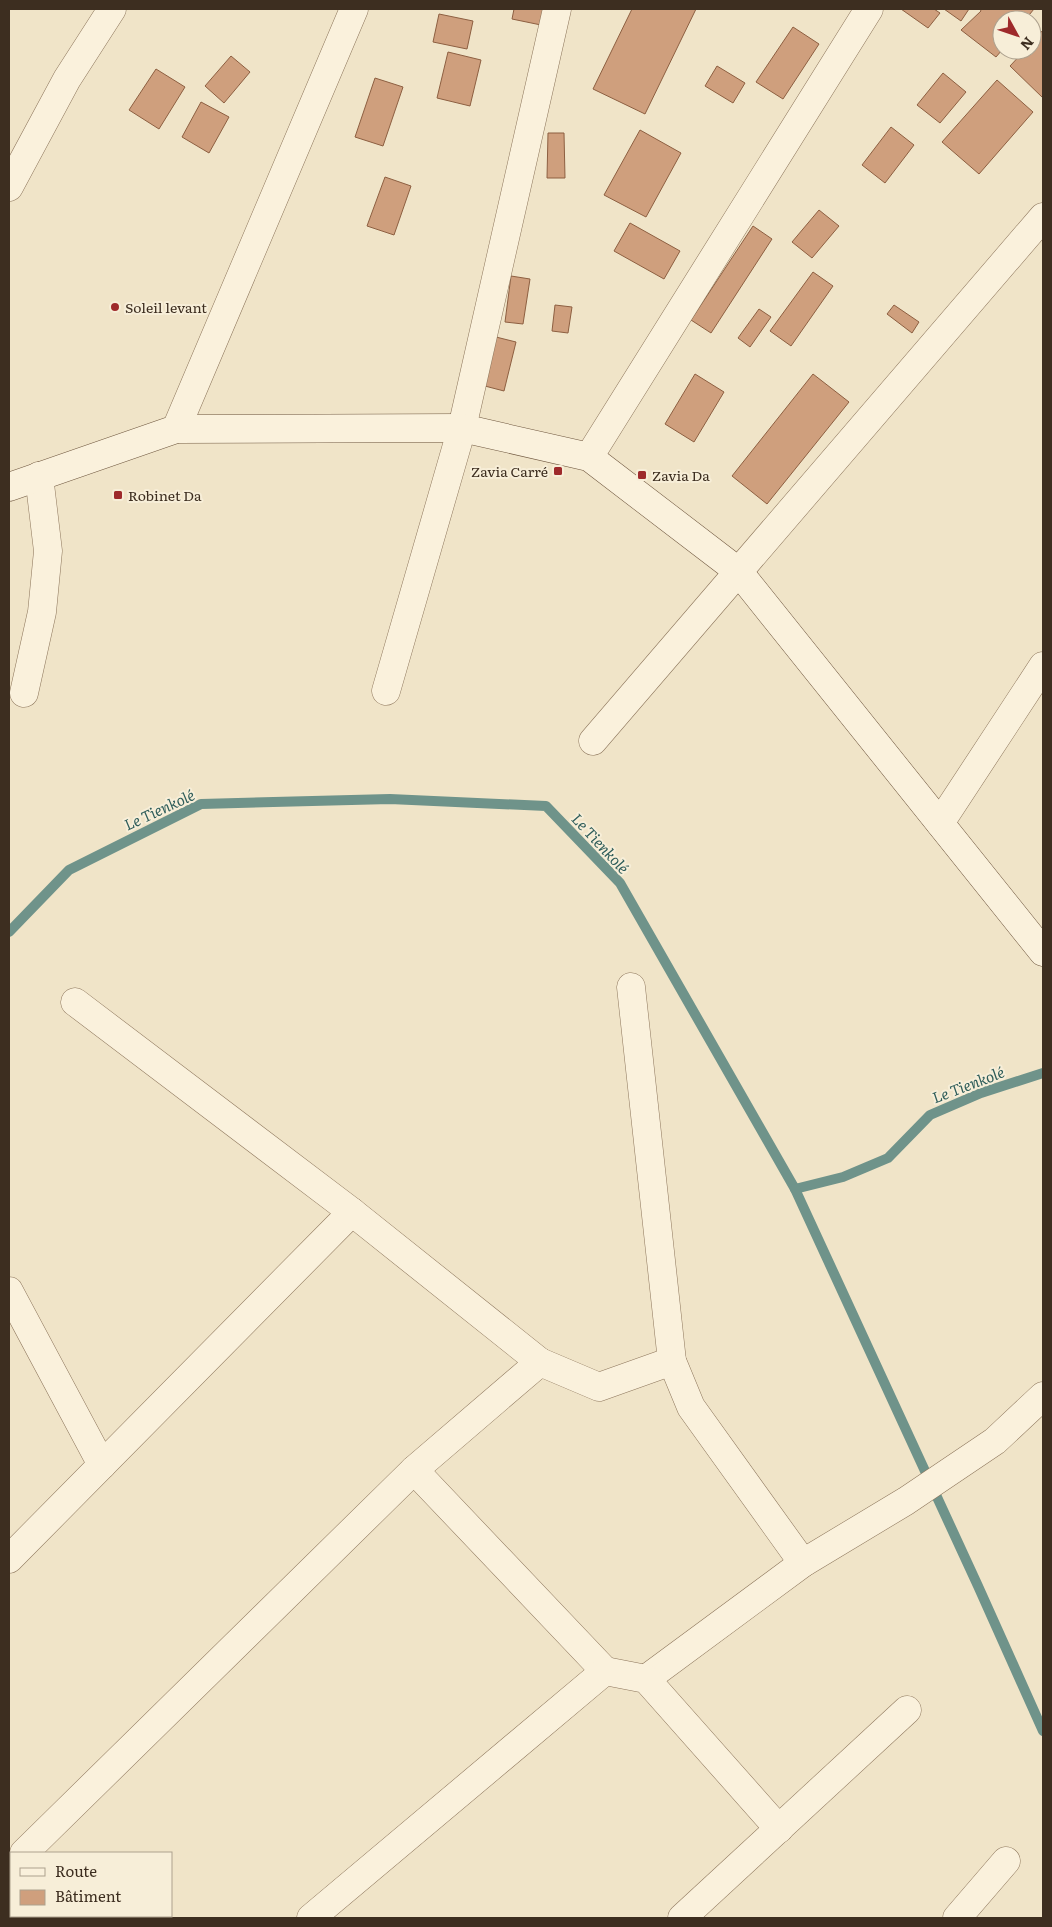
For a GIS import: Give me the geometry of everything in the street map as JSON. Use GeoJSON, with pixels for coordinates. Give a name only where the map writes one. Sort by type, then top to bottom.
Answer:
{"type":"FeatureCollection","features":[{"type":"Feature","properties":{"kind":"street"},"geometry":{"type":"LineString","coordinates":[[9,187],[67,80],[112,9]]}},
{"type":"Feature","properties":{"kind":"street"},"geometry":{"type":"LineString","coordinates":[[176,429],[354,9]]}},
{"type":"Feature","properties":{"kind":"street"},"geometry":{"type":"LineString","coordinates":[[386,691],[462,428],[557,9]]}},
{"type":"Feature","properties":{"kind":"street"},"geometry":{"type":"LineString","coordinates":[[589,457],[869,9]]}},
{"type":"Feature","properties":{"kind":"street"},"geometry":{"type":"LineString","coordinates":[[593,741],[1043,217]]}},
{"type":"Feature","properties":{"kind":"street"},"geometry":{"type":"LineString","coordinates":[[9,487],[176,429],[462,428],[589,457],[738,571],[1043,952]]}},
{"type":"Feature","properties":{"kind":"street"},"geometry":{"type":"LineString","coordinates":[[24,693],[42,612],[48,551],[39,476]]}},
{"type":"Feature","properties":{"kind":"street"},"geometry":{"type":"LineString","coordinates":[[940,823],[1043,666]]}},
{"type":"Feature","properties":{"kind":"street"},"geometry":{"type":"LineString","coordinates":[[631,987],[672,1361],[691,1407],[803,1563]]}},
{"type":"Feature","properties":{"kind":"street"},"geometry":{"type":"LineString","coordinates":[[75,1002],[352,1212],[540,1362],[599,1387],[672,1361]]}},
{"type":"Feature","properties":{"kind":"street"},"geometry":{"type":"LineString","coordinates":[[9,1558],[352,1212]]}},
{"type":"Feature","properties":{"kind":"street"},"geometry":{"type":"LineString","coordinates":[[9,1291],[102,1464]]}},
{"type":"Feature","properties":{"kind":"street"},"geometry":{"type":"LineString","coordinates":[[25,1852],[414,1470],[540,1362]]}},
{"type":"Feature","properties":{"kind":"street"},"geometry":{"type":"LineString","coordinates":[[646,1679],[803,1563],[906,1501],[995,1441],[1043,1396]]}},
{"type":"Feature","properties":{"kind":"street"},"geometry":{"type":"LineString","coordinates":[[414,1470],[605,1671],[646,1679],[779,1829]]}},
{"type":"Feature","properties":{"kind":"street"},"geometry":{"type":"LineString","coordinates":[[311,1918],[605,1671]]}},
{"type":"Feature","properties":{"kind":"street"},"geometry":{"type":"LineString","coordinates":[[682,1918],[907,1710]]}},
{"type":"Feature","properties":{"kind":"street"},"geometry":{"type":"LineString","coordinates":[[957,1918],[1006,1860]]}},
{"type":"Feature","properties":{"kind":"building"},"geometry":{"type":"Polygon","coordinates":[[[514,9],[544,9],[541,25],[512,19],[514,9]]]}},
{"type":"Feature","properties":{"kind":"building"},"geometry":{"type":"Polygon","coordinates":[[[632,9],[696,9],[645,114],[593,89],[632,9]]]}},
{"type":"Feature","properties":{"kind":"building"},"geometry":{"type":"Polygon","coordinates":[[[901,9],[934,9],[940,13],[928,28],[901,9]]]}},
{"type":"Feature","properties":{"kind":"building"},"geometry":{"type":"Polygon","coordinates":[[[944,9],[969,9],[961,21],[944,9]]]}},
{"type":"Feature","properties":{"kind":"building"},"geometry":{"type":"Polygon","coordinates":[[[980,9],[1034,9],[992,10],[992,54],[961,30],[981,11],[980,9]]]}},
{"type":"Feature","properties":{"kind":"building"},"geometry":{"type":"Polygon","coordinates":[[[439,14],[473,21],[467,49],[433,42],[439,14]]]}},
{"type":"Feature","properties":{"kind":"building"},"geometry":{"type":"Polygon","coordinates":[[[793,27],[819,44],[783,99],[756,82],[793,27]]]}},
{"type":"Feature","properties":{"kind":"building"},"geometry":{"type":"Polygon","coordinates":[[[1042,31],[1043,98],[1010,66],[1016,60],[1042,60],[1042,31]]]}},
{"type":"Feature","properties":{"kind":"building"},"geometry":{"type":"Polygon","coordinates":[[[448,52],[481,60],[470,106],[437,98],[448,52]]]}},
{"type":"Feature","properties":{"kind":"building"},"geometry":{"type":"Polygon","coordinates":[[[231,56],[250,72],[224,103],[205,86],[231,56]]]}},
{"type":"Feature","properties":{"kind":"building"},"geometry":{"type":"Polygon","coordinates":[[[717,66],[745,83],[733,103],[705,86],[717,66]]]}},
{"type":"Feature","properties":{"kind":"building"},"geometry":{"type":"Polygon","coordinates":[[[156,69],[185,87],[159,129],[129,110],[156,69]]]}},
{"type":"Feature","properties":{"kind":"building"},"geometry":{"type":"Polygon","coordinates":[[[943,73],[966,92],[940,123],[917,105],[943,73]]]}},
{"type":"Feature","properties":{"kind":"building"},"geometry":{"type":"Polygon","coordinates":[[[375,78],[403,87],[383,146],[355,137],[375,78]]]}},
{"type":"Feature","properties":{"kind":"building"},"geometry":{"type":"Polygon","coordinates":[[[997,80],[1033,112],[979,174],[942,142],[997,80]]]}},
{"type":"Feature","properties":{"kind":"building"},"geometry":{"type":"Polygon","coordinates":[[[201,102],[229,117],[209,153],[182,137],[201,102]]]}},
{"type":"Feature","properties":{"kind":"building"},"geometry":{"type":"Polygon","coordinates":[[[891,127],[914,145],[885,183],[862,165],[891,127]]]}},
{"type":"Feature","properties":{"kind":"building"},"geometry":{"type":"Polygon","coordinates":[[[640,130],[681,153],[646,217],[604,195],[640,130]]]}},
{"type":"Feature","properties":{"kind":"building"},"geometry":{"type":"Polygon","coordinates":[[[548,133],[564,133],[565,178],[547,178],[548,133]]]}},
{"type":"Feature","properties":{"kind":"building"},"geometry":{"type":"Polygon","coordinates":[[[385,177],[411,186],[394,235],[367,226],[385,177]]]}},
{"type":"Feature","properties":{"kind":"building"},"geometry":{"type":"Polygon","coordinates":[[[819,210],[839,226],[812,258],[792,242],[819,210]]]}},
{"type":"Feature","properties":{"kind":"building"},"geometry":{"type":"Polygon","coordinates":[[[630,223],[680,251],[664,279],[614,251],[630,223]]]}},
{"type":"Feature","properties":{"kind":"building"},"geometry":{"type":"Polygon","coordinates":[[[753,226],[772,239],[711,333],[691,320],[753,226]]]}},
{"type":"Feature","properties":{"kind":"building"},"geometry":{"type":"Polygon","coordinates":[[[813,272],[833,286],[791,346],[770,331],[813,272]]]}},
{"type":"Feature","properties":{"kind":"building"},"geometry":{"type":"Polygon","coordinates":[[[511,276],[530,279],[523,324],[505,322],[511,276]]]}},
{"type":"Feature","properties":{"kind":"building"},"geometry":{"type":"Polygon","coordinates":[[[555,305],[572,307],[568,333],[552,331],[555,305]]]}},
{"type":"Feature","properties":{"kind":"building"},"geometry":{"type":"Polygon","coordinates":[[[894,305],[919,322],[912,333],[887,314],[894,305]]]}},
{"type":"Feature","properties":{"kind":"building"},"geometry":{"type":"Polygon","coordinates":[[[759,309],[771,317],[750,347],[738,338],[759,309]]]}},
{"type":"Feature","properties":{"kind":"building"},"geometry":{"type":"Polygon","coordinates":[[[492,336],[516,342],[504,391],[481,385],[492,336]]]}},
{"type":"Feature","properties":{"kind":"building"},"geometry":{"type":"Polygon","coordinates":[[[695,374],[724,392],[694,442],[665,424],[695,374]]]}},
{"type":"Feature","properties":{"kind":"building"},"geometry":{"type":"Polygon","coordinates":[[[813,374],[849,402],[767,504],[732,476],[813,374]]]}},
{"type":"Feature","properties":{"kind":"waterway","name":"Le Tienkolé"},"geometry":{"type":"LineString","coordinates":[[9,932],[69,870],[201,804],[390,799],[546,806],[620,883],[795,1189],[843,1177],[888,1158],[930,1115],[981,1093],[1043,1073]]}},
{"type":"Feature","properties":{"kind":"waterway"},"geometry":{"type":"LineString","coordinates":[[795,1189],[1043,1731]]}},
{"type":"Feature","properties":{"kind":"place","name":"Soleil levant"},"geometry":{"type":"Point","coordinates":[115,307]}},
{"type":"Feature","properties":{"kind":"place","name":"Zavia Carré"},"geometry":{"type":"Point","coordinates":[558,471]}},
{"type":"Feature","properties":{"kind":"place","name":"Zavia Da"},"geometry":{"type":"Point","coordinates":[642,475]}},
{"type":"Feature","properties":{"kind":"place","name":"Robinet Da"},"geometry":{"type":"Point","coordinates":[118,495]}}]}
